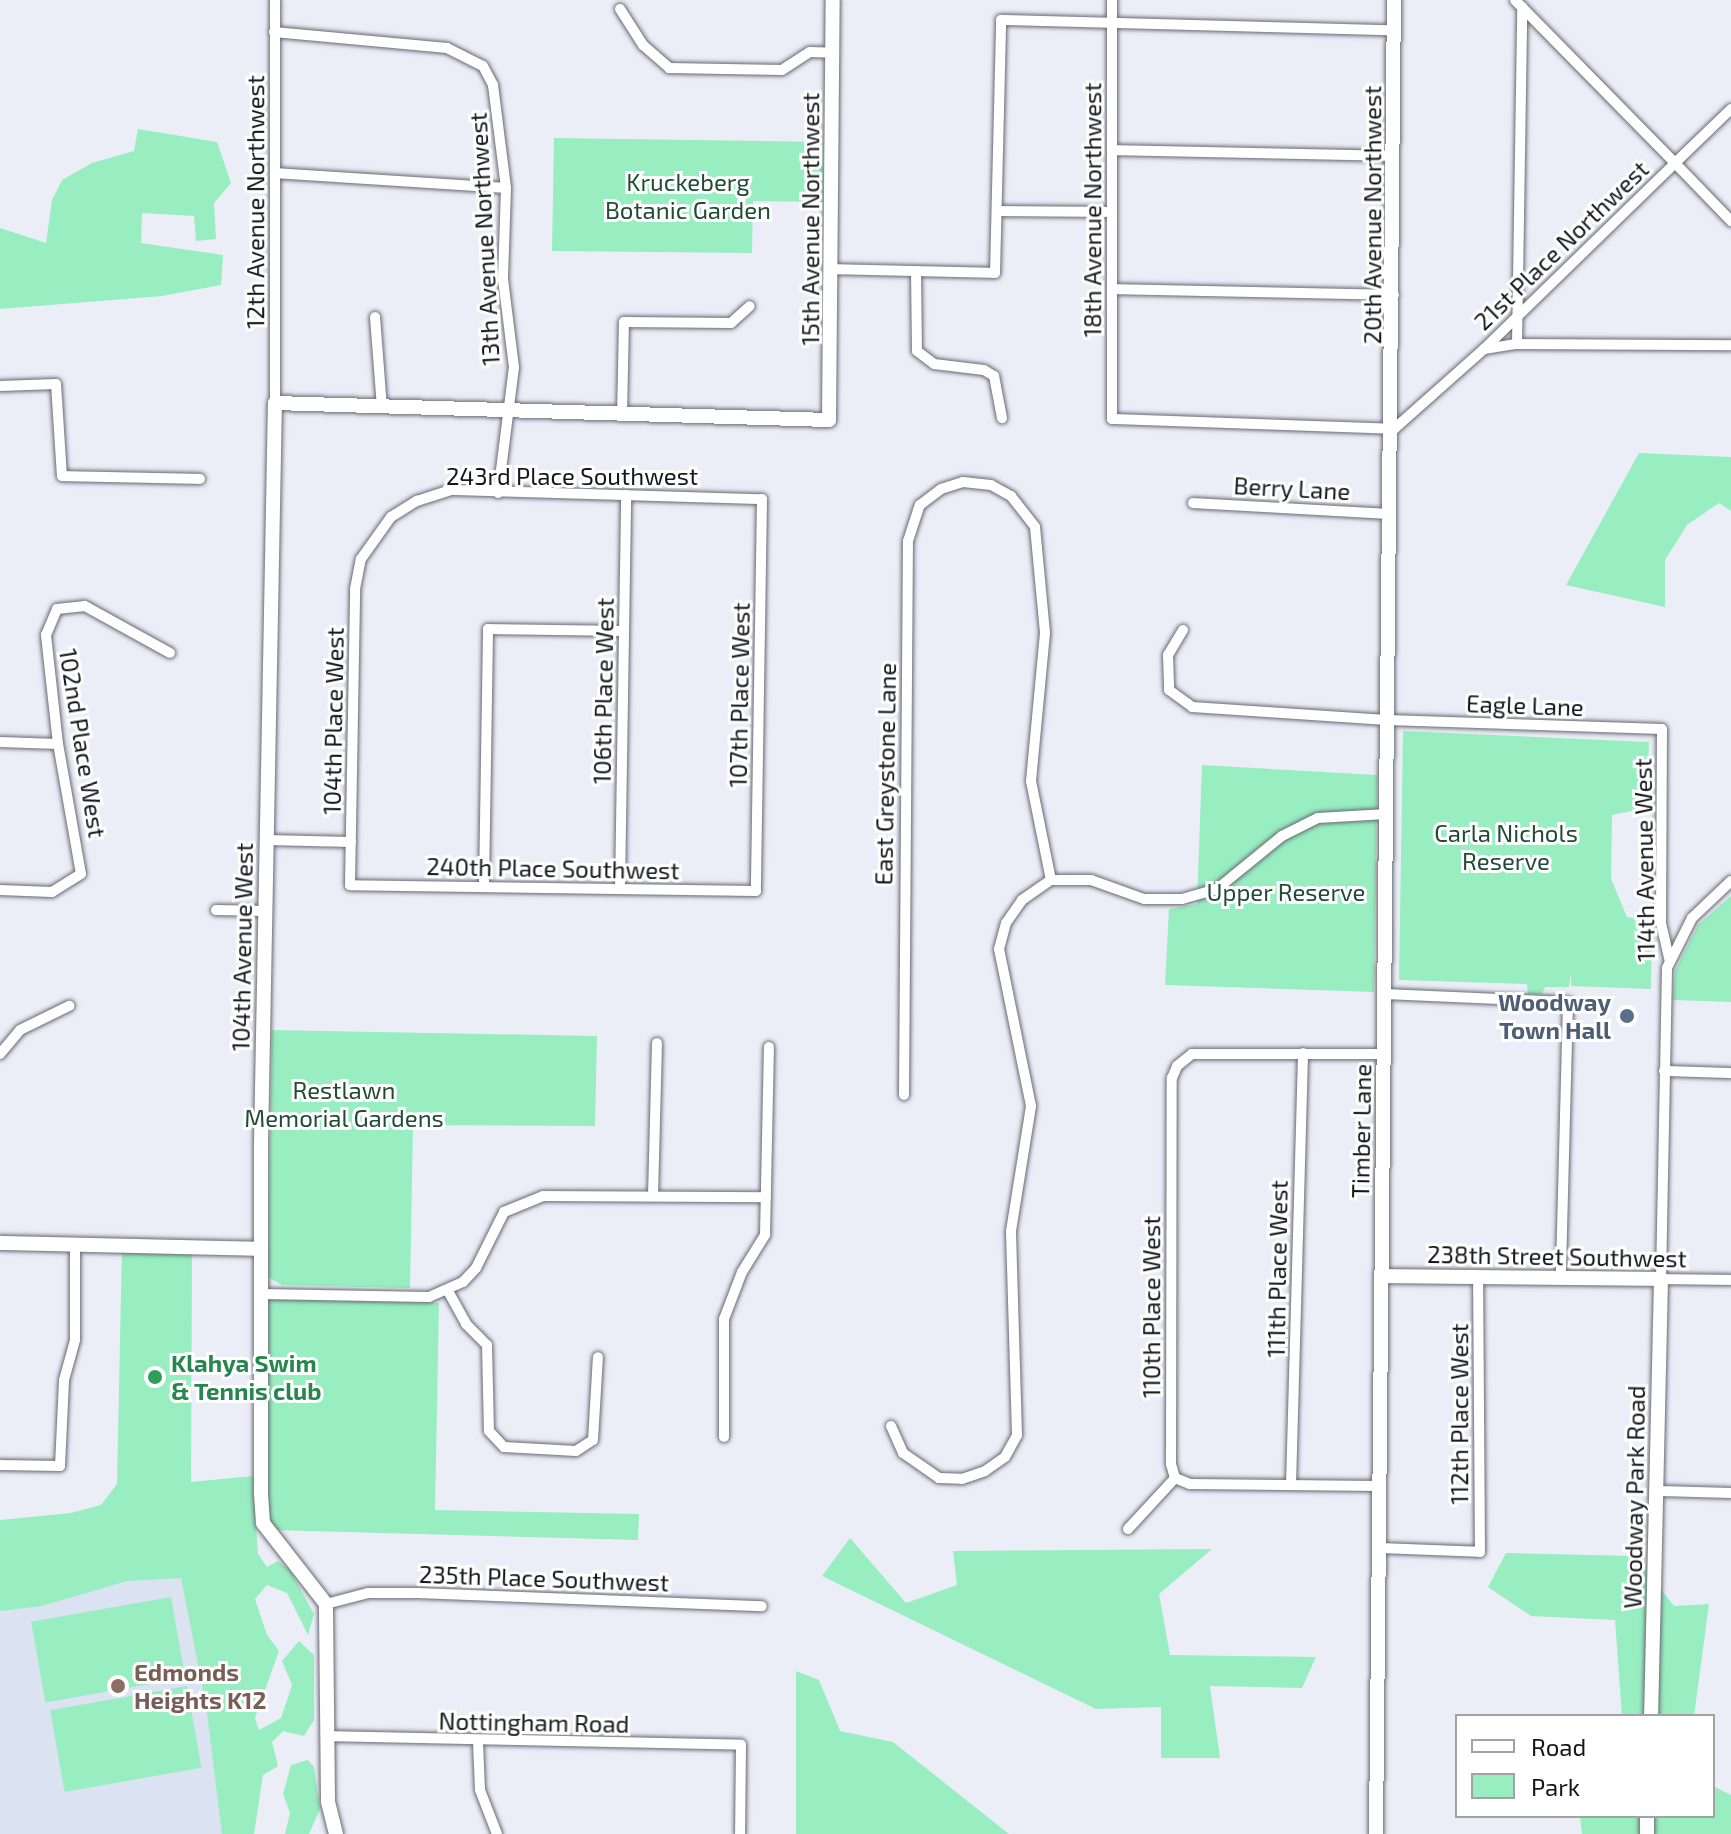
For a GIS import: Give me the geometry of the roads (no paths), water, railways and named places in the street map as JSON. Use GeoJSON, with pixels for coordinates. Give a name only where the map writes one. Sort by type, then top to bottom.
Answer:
{"type":"FeatureCollection","features":[{"type":"Feature","properties":{"kind":"street","name":"12th Avenue Northwest"},"geometry":{"type":"LineString","coordinates":[[275,0],[275,403]]}},
{"type":"Feature","properties":{"kind":"street","name":"15th Avenue Northwest"},"geometry":{"type":"LineString","coordinates":[[622,416],[812,423],[829,420],[833,0]]}},
{"type":"Feature","properties":{"kind":"street","name":"18th Avenue Northwest"},"geometry":{"type":"LineString","coordinates":[[1112,0],[1112,419],[1394,429]]}},
{"type":"Feature","properties":{"kind":"street","name":"20th Avenue Northwest"},"geometry":{"type":"LineString","coordinates":[[1394,0],[1394,429]]}},
{"type":"Feature","properties":{"kind":"street"},"geometry":{"type":"LineString","coordinates":[[1517,344],[1518,3]]}},
{"type":"Feature","properties":{"kind":"street","name":"21st Place Northwest"},"geometry":{"type":"LineString","coordinates":[[1394,429],[1484,349],[1675,163],[1518,3]]}},
{"type":"Feature","properties":{"kind":"street"},"geometry":{"type":"LineString","coordinates":[[620,9],[643,45],[669,68],[782,70],[810,52],[833,53]]}},
{"type":"Feature","properties":{"kind":"street"},"geometry":{"type":"LineString","coordinates":[[832,269],[995,273],[1001,20],[1394,30]]}},
{"type":"Feature","properties":{"kind":"street","name":"13th Avenue Northwest"},"geometry":{"type":"LineString","coordinates":[[274,32],[447,48],[483,66],[499,110],[506,188],[503,279],[514,367],[498,493]]}},
{"type":"Feature","properties":{"kind":"street"},"geometry":{"type":"LineString","coordinates":[[1731,109],[1675,163],[1731,221]]}},
{"type":"Feature","properties":{"kind":"street"},"geometry":{"type":"LineString","coordinates":[[1112,150],[1394,156]]}},
{"type":"Feature","properties":{"kind":"street"},"geometry":{"type":"LineString","coordinates":[[275,173],[506,188]]}},
{"type":"Feature","properties":{"kind":"street"},"geometry":{"type":"LineString","coordinates":[[997,211],[1112,212]]}},
{"type":"Feature","properties":{"kind":"street"},"geometry":{"type":"LineString","coordinates":[[916,271],[917,351],[934,364],[984,370],[994,376],[1002,418]]}},
{"type":"Feature","properties":{"kind":"street"},"geometry":{"type":"LineString","coordinates":[[1112,289],[1394,295]]}},
{"type":"Feature","properties":{"kind":"street"},"geometry":{"type":"LineString","coordinates":[[275,403],[622,416],[624,322],[731,323],[750,306]]}},
{"type":"Feature","properties":{"kind":"street"},"geometry":{"type":"LineString","coordinates":[[375,317],[382,407]]}},
{"type":"Feature","properties":{"kind":"street"},"geometry":{"type":"LineString","coordinates":[[1484,349],[1517,344],[1731,345]]}},
{"type":"Feature","properties":{"kind":"street"},"geometry":{"type":"LineString","coordinates":[[0,386],[56,384],[62,476],[200,479]]}},
{"type":"Feature","properties":{"kind":"street","name":"104th Avenue West"},"geometry":{"type":"LineString","coordinates":[[275,403],[260,1249],[261,1492],[263,1523],[326,1604]]}},
{"type":"Feature","properties":{"kind":"street","name":"Timber Lane"},"geometry":{"type":"LineString","coordinates":[[1376,1834],[1389,514],[1394,429]]}},
{"type":"Feature","properties":{"kind":"street","name":"East Greystone Lane"},"geometry":{"type":"LineString","coordinates":[[904,1095],[908,541],[920,505],[941,489],[963,482],[991,485],[1011,496],[1035,527],[1045,633],[1031,781],[1051,880]]}},
{"type":"Feature","properties":{"kind":"street","name":"243rd Place Southwest"},"geometry":{"type":"LineString","coordinates":[[361,559],[391,517],[417,501],[451,490],[762,499]]}},
{"type":"Feature","properties":{"kind":"street","name":"106th Place West"},"geometry":{"type":"LineString","coordinates":[[620,889],[626,495]]}},
{"type":"Feature","properties":{"kind":"street","name":"107th Place West"},"geometry":{"type":"LineString","coordinates":[[756,891],[762,499]]}},
{"type":"Feature","properties":{"kind":"street","name":"Berry Lane"},"geometry":{"type":"LineString","coordinates":[[1193,503],[1389,514]]}},
{"type":"Feature","properties":{"kind":"street","name":"104th Place West"},"geometry":{"type":"LineString","coordinates":[[350,885],[355,589],[361,559]]}},
{"type":"Feature","properties":{"kind":"street","name":"102nd Place West"},"geometry":{"type":"LineString","coordinates":[[0,890],[52,892],[73,883],[81,862],[58,744],[46,635],[57,609],[85,606],[170,653]]}},
{"type":"Feature","properties":{"kind":"street"},"geometry":{"type":"LineString","coordinates":[[484,887],[488,629],[623,631]]}},
{"type":"Feature","properties":{"kind":"street","name":"Eagle Lane"},"geometry":{"type":"LineString","coordinates":[[1183,630],[1168,655],[1169,690],[1192,707],[1387,720],[1662,729]]}},
{"type":"Feature","properties":{"kind":"street","name":"114th Avenue West"},"geometry":{"type":"LineString","coordinates":[[1661,1279],[1664,1071],[1670,961],[1661,923],[1662,729]]}},
{"type":"Feature","properties":{"kind":"street"},"geometry":{"type":"LineString","coordinates":[[0,742],[58,744]]}},
{"type":"Feature","properties":{"kind":"street"},"geometry":{"type":"LineString","coordinates":[[891,1426],[903,1453],[939,1478],[962,1479],[985,1471],[1005,1457],[1017,1435],[1011,1231],[1031,1106],[999,949],[1006,923],[1022,900],[1051,880],[1091,880],[1144,899],[1182,899],[1217,889],[1282,836],[1318,818],[1386,814]]}},
{"type":"Feature","properties":{"kind":"street"},"geometry":{"type":"LineString","coordinates":[[267,840],[351,842]]}},
{"type":"Feature","properties":{"kind":"street"},"geometry":{"type":"LineString","coordinates":[[1670,961],[1692,918],[1731,881]]}},
{"type":"Feature","properties":{"kind":"street","name":"240th Place Southwest"},"geometry":{"type":"LineString","coordinates":[[350,885],[756,891]]}},
{"type":"Feature","properties":{"kind":"street"},"geometry":{"type":"LineString","coordinates":[[216,910],[265,911]]}},
{"type":"Feature","properties":{"kind":"street"},"geometry":{"type":"LineString","coordinates":[[1384,994],[1568,1002],[1561,1277]]}},
{"type":"Feature","properties":{"kind":"street"},"geometry":{"type":"LineString","coordinates":[[0,1054],[28,1024],[69,1006]]}},
{"type":"Feature","properties":{"kind":"street"},"geometry":{"type":"LineString","coordinates":[[653,1196],[657,1043]]}},
{"type":"Feature","properties":{"kind":"street"},"geometry":{"type":"LineString","coordinates":[[724,1437],[724,1319],[742,1272],[765,1235],[769,1047]]}},
{"type":"Feature","properties":{"kind":"street"},"geometry":{"type":"LineString","coordinates":[[1303,1053],[1384,1054]]}},
{"type":"Feature","properties":{"kind":"street","name":"110th Place West"},"geometry":{"type":"LineString","coordinates":[[1175,1478],[1171,1433],[1172,1078],[1177,1066],[1192,1054],[1303,1053]]}},
{"type":"Feature","properties":{"kind":"street","name":"111th Place West"},"geometry":{"type":"LineString","coordinates":[[1291,1485],[1303,1053]]}},
{"type":"Feature","properties":{"kind":"street"},"geometry":{"type":"LineString","coordinates":[[1664,1071],[1731,1073]]}},
{"type":"Feature","properties":{"kind":"street"},"geometry":{"type":"LineString","coordinates":[[261,1294],[429,1297],[448,1291],[476,1268],[504,1212],[543,1196],[766,1197]]}},
{"type":"Feature","properties":{"kind":"street"},"geometry":{"type":"LineString","coordinates":[[0,1243],[260,1249]]}},
{"type":"Feature","properties":{"kind":"street"},"geometry":{"type":"LineString","coordinates":[[0,1465],[60,1466],[64,1380],[75,1340],[75,1245]]}},
{"type":"Feature","properties":{"kind":"street","name":"238th Street Southwest"},"geometry":{"type":"LineString","coordinates":[[1382,1276],[1731,1280]]}},
{"type":"Feature","properties":{"kind":"street","name":"112th Place West"},"geometry":{"type":"LineString","coordinates":[[1378,1548],[1480,1552],[1478,1276]]}},
{"type":"Feature","properties":{"kind":"street","name":"Woodway Park Road"},"geometry":{"type":"LineString","coordinates":[[1651,1714],[1661,1279]]}},
{"type":"Feature","properties":{"kind":"street"},"geometry":{"type":"LineString","coordinates":[[448,1291],[466,1324],[487,1345],[489,1431],[504,1447],[576,1451],[593,1440],[598,1357]]}},
{"type":"Feature","properties":{"kind":"street"},"geometry":{"type":"LineString","coordinates":[[1128,1529],[1175,1478],[1190,1484],[1379,1486]]}},
{"type":"Feature","properties":{"kind":"street"},"geometry":{"type":"LineString","coordinates":[[1657,1491],[1731,1493]]}},
{"type":"Feature","properties":{"kind":"street","name":"235th Place Southwest"},"geometry":{"type":"LineString","coordinates":[[326,1604],[368,1593],[417,1593],[762,1606]]}},
{"type":"Feature","properties":{"kind":"street"},"geometry":{"type":"LineString","coordinates":[[326,1604],[328,1801],[336,1834]]}},
{"type":"Feature","properties":{"kind":"street","name":"Nottingham Road"},"geometry":{"type":"LineString","coordinates":[[327,1736],[478,1742],[741,1745],[740,1834]]}},
{"type":"Feature","properties":{"kind":"street"},"geometry":{"type":"LineString","coordinates":[[478,1742],[480,1790],[497,1834]]}},
{"type":"Feature","properties":{"kind":"place","name":"Woodway Town Hall"},"geometry":{"type":"Point","coordinates":[1627,1016]}},
{"type":"Feature","properties":{"kind":"place","name":"Klahya Swim & Tennis club"},"geometry":{"type":"Point","coordinates":[155,1377]}},
{"type":"Feature","properties":{"kind":"place","name":"Edmonds Heights K12"},"geometry":{"type":"Point","coordinates":[118,1686]}},
{"type":"Feature","properties":{"kind":"park label","name":"Kruckeberg Botanic Garden"},"geometry":{"type":"Point","coordinates":[688,196]}},
{"type":"Feature","properties":{"kind":"park label","name":"Carla Nichols Reserve"},"geometry":{"type":"Point","coordinates":[1506,847]}},
{"type":"Feature","properties":{"kind":"park label","name":"Upper Reserve"},"geometry":{"type":"Point","coordinates":[1286,892]}},
{"type":"Feature","properties":{"kind":"park label","name":"Restlawn Memorial Gardens"},"geometry":{"type":"Point","coordinates":[344,1104]}}]}
